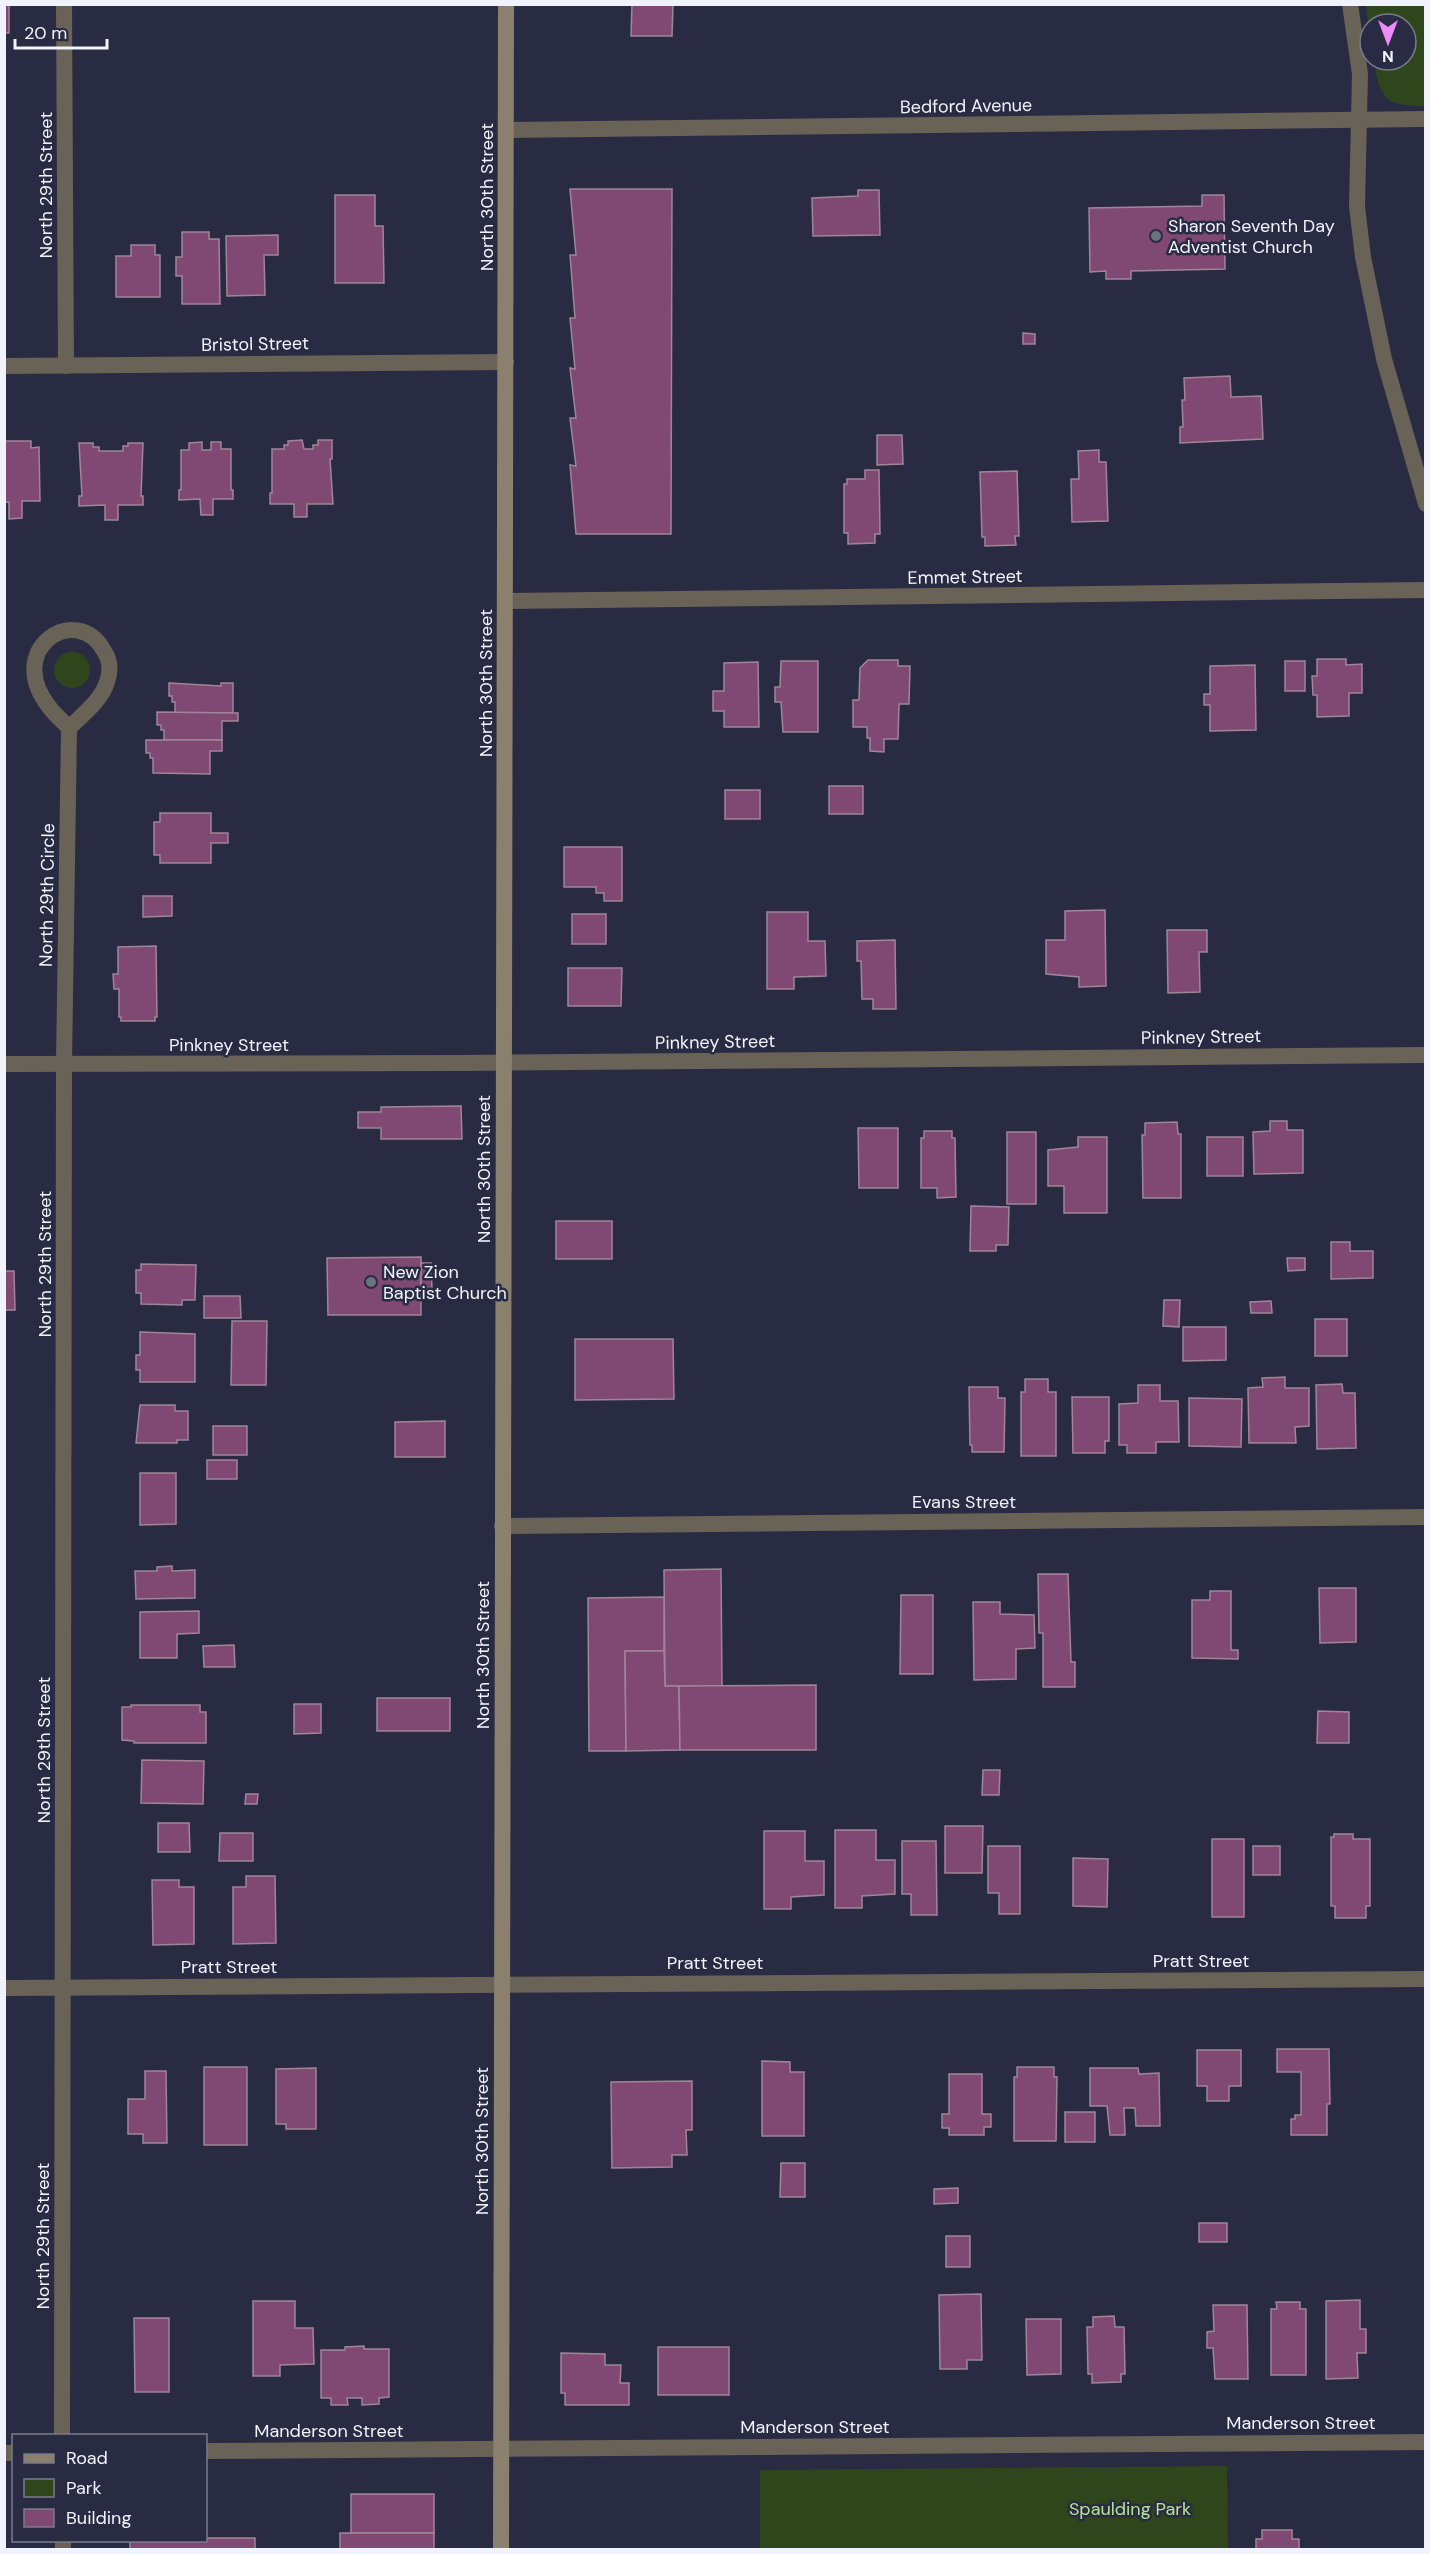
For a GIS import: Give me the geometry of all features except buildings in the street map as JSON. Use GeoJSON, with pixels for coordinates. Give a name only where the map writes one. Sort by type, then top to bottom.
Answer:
{"type":"FeatureCollection","features":[{"type":"Feature","properties":{"kind":"main road","name":"North 30th Street"},"geometry":{"type":"LineString","coordinates":[[501,2550],[506,4]]}},
{"type":"Feature","properties":{"kind":"street","name":"North 29th Street"},"geometry":{"type":"LineString","coordinates":[[64,4],[66,366]]}},
{"type":"Feature","properties":{"kind":"street"},"geometry":{"type":"LineString","coordinates":[[1350,4],[1360,74],[1357,206],[1368,287],[1384,359],[1425,504]]}},
{"type":"Feature","properties":{"kind":"street","name":"Bedford Avenue"},"geometry":{"type":"LineString","coordinates":[[506,130],[1425,118]]}},
{"type":"Feature","properties":{"kind":"street","name":"Bristol Street"},"geometry":{"type":"LineString","coordinates":[[4,366],[506,362]]}},
{"type":"Feature","properties":{"kind":"street","name":"Emmet Street"},"geometry":{"type":"LineString","coordinates":[[506,601],[1425,590]]}},
{"type":"Feature","properties":{"kind":"street"},"geometry":{"type":"LineString","coordinates":[[64,631],[78,631],[90,636],[101,645],[108,657],[110,670],[107,683],[100,695],[69,728],[50,709],[40,694],[33,669],[36,656],[52,636],[64,631]]}},
{"type":"Feature","properties":{"kind":"street","name":"North 29th Circle"},"geometry":{"type":"LineString","coordinates":[[64,1064],[69,728]]}},
{"type":"Feature","properties":{"kind":"street","name":"Pinkney Street"},"geometry":{"type":"LineString","coordinates":[[4,1065],[504,1063],[1425,1054]]}},
{"type":"Feature","properties":{"kind":"street","name":"North 29th Street"},"geometry":{"type":"LineString","coordinates":[[62,2434],[64,1064]]}},
{"type":"Feature","properties":{"kind":"street","name":"Evans Street"},"geometry":{"type":"LineString","coordinates":[[502,1526],[1425,1517]]}},
{"type":"Feature","properties":{"kind":"street","name":"Pratt Street"},"geometry":{"type":"LineString","coordinates":[[4,1988],[1425,1979]]}},
{"type":"Feature","properties":{"kind":"street","name":"Manderson Street"},"geometry":{"type":"LineString","coordinates":[[207,2451],[1425,2442]]}},
{"type":"Feature","properties":{"kind":"green space"},"geometry":{"type":"Polygon","coordinates":[[[1366,5],[1425,5],[1425,106],[1401,104],[1387,98],[1382,92],[1376,72],[1418,72],[1418,12],[1367,12],[1366,5]]]}},
{"type":"Feature","properties":{"kind":"green space"},"geometry":{"type":"Polygon","coordinates":[[[72,652],[85,657],[90,670],[85,683],[72,688],[59,683],[54,670],[59,657],[72,652]]]}},
{"type":"Feature","properties":{"kind":"green space","name":"Spaulding Park"},"geometry":{"type":"Polygon","coordinates":[[[1227,2466],[1228,2549],[760,2549],[760,2470],[1227,2466]]]}},
{"type":"Feature","properties":{"kind":"place","name":"Sharon Seventh Day Adventist Church"},"geometry":{"type":"Point","coordinates":[1156,236]}},
{"type":"Feature","properties":{"kind":"place","name":"New Zion Baptist Church"},"geometry":{"type":"Point","coordinates":[371,1282]}}]}
